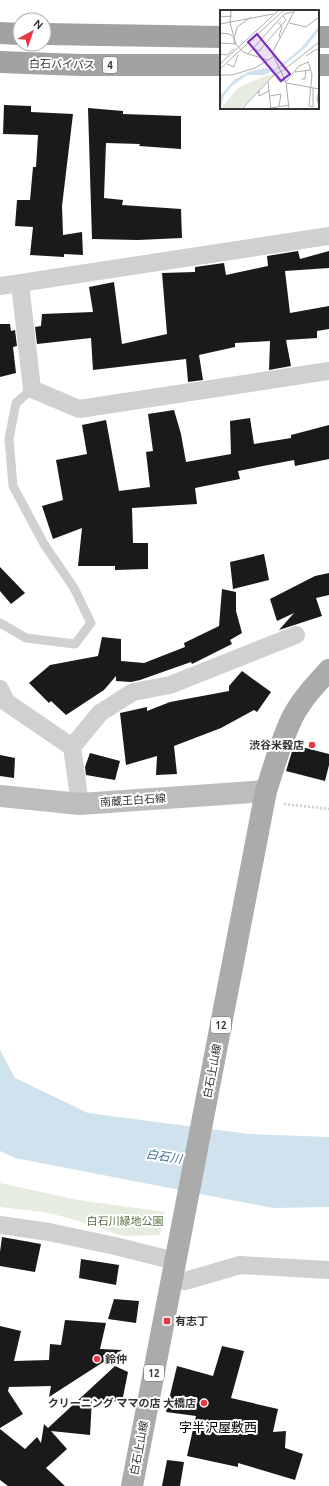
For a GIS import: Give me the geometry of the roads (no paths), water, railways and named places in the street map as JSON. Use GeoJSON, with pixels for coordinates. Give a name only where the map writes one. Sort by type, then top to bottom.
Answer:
{"type":"FeatureCollection","features":[{"type":"Feature","properties":{"kind":"highway"},"geometry":{"type":"LineString","coordinates":[[0,33],[12,34]]}},
{"type":"Feature","properties":{"kind":"highway"},"geometry":{"type":"LineString","coordinates":[[52,34],[220,37]]}},
{"type":"Feature","properties":{"kind":"highway","name":"白石バイパス"},"geometry":{"type":"LineString","coordinates":[[0,62],[220,65]]}},
{"type":"Feature","properties":{"kind":"main road","name":"白石上山線"},"geometry":{"type":"LineString","coordinates":[[132,1486],[264,800],[277,758],[294,716],[316,683],[329,670]]}},
{"type":"Feature","properties":{"kind":"main road","name":"南蔵王白石線"},"geometry":{"type":"LineString","coordinates":[[0,796],[80,804],[264,800]]}},
{"type":"Feature","properties":{"kind":"street"},"geometry":{"type":"LineString","coordinates":[[0,286],[329,236]]}},
{"type":"Feature","properties":{"kind":"street"},"geometry":{"type":"LineString","coordinates":[[20,284],[32,389],[79,409],[329,371]]}},
{"type":"Feature","properties":{"kind":"street"},"geometry":{"type":"LineString","coordinates":[[80,804],[72,747],[100,713],[133,692],[170,684],[296,636]]}},
{"type":"Feature","properties":{"kind":"street"},"geometry":{"type":"LineString","coordinates":[[0,689],[6,702],[72,747]]}},
{"type":"Feature","properties":{"kind":"street"},"geometry":{"type":"LineString","coordinates":[[0,1225],[49,1232],[175,1261],[185,1281],[240,1265],[329,1270]]}},
{"type":"Feature","properties":{"kind":"lane"},"geometry":{"type":"LineString","coordinates":[[0,624],[26,638],[75,644],[91,623],[74,588],[44,544],[13,486],[9,439],[10,432],[16,403],[32,389]]}},
{"type":"Feature","properties":{"kind":"water","name":"白石川"},"geometry":{"type":"Polygon","coordinates":[[[0,1050],[15,1078],[88,1113],[249,1134],[329,1137],[329,1207],[273,1208],[15,1158],[0,1151],[0,1050]]]}},
{"type":"Feature","properties":{"kind":"place","name":"渋谷米穀店"},"geometry":{"type":"Point","coordinates":[312,745]}},
{"type":"Feature","properties":{"kind":"place","name":"有志丁"},"geometry":{"type":"Point","coordinates":[167,1321]}},
{"type":"Feature","properties":{"kind":"place","name":"鈴仲"},"geometry":{"type":"Point","coordinates":[97,1359]}},
{"type":"Feature","properties":{"kind":"place","name":"クリーニング ママの店 大橋店"},"geometry":{"type":"Point","coordinates":[204,1403]}},
{"type":"Feature","properties":{"kind":"district","name":"字半沢屋敷西"},"geometry":{"type":"Point","coordinates":[218,1427]}},
{"type":"Feature","properties":{"kind":"park label","name":"白石川緑地公園"},"geometry":{"type":"Point","coordinates":[125,1221]}}]}
